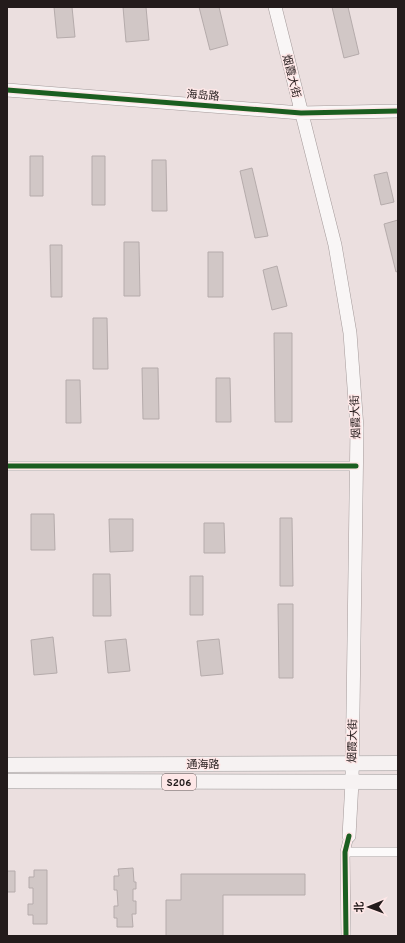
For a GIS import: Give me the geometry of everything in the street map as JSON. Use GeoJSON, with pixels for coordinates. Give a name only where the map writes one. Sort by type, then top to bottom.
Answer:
{"type":"FeatureCollection","features":[{"type":"Feature","properties":{"kind":"main road","name":"烟霞大街"},"geometry":{"type":"LineString","coordinates":[[275,7],[335,245],[350,333],[357,428],[352,782],[349,836]]}},
{"type":"Feature","properties":{"kind":"main road","name":"海岛路"},"geometry":{"type":"LineString","coordinates":[[7,90],[301,113],[398,111]]}},
{"type":"Feature","properties":{"kind":"main road","name":"通海路"},"geometry":{"type":"LineString","coordinates":[[7,765],[398,763]]}},
{"type":"Feature","properties":{"kind":"main road","name":"通海路"},"geometry":{"type":"LineString","coordinates":[[7,781],[398,782]]}},
{"type":"Feature","properties":{"kind":"street"},"geometry":{"type":"LineString","coordinates":[[7,466],[356,466]]}},
{"type":"Feature","properties":{"kind":"street"},"geometry":{"type":"LineString","coordinates":[[346,936],[345,852],[349,836]]}},
{"type":"Feature","properties":{"kind":"street"},"geometry":{"type":"LineString","coordinates":[[345,852],[398,852]]}},
{"type":"Feature","properties":{"kind":"building"},"geometry":{"type":"Polygon","coordinates":[[[54,7],[72,7],[75,37],[57,38],[54,7]]]}},
{"type":"Feature","properties":{"kind":"building"},"geometry":{"type":"Polygon","coordinates":[[[123,7],[146,7],[149,40],[126,42],[123,7]]]}},
{"type":"Feature","properties":{"kind":"building"},"geometry":{"type":"Polygon","coordinates":[[[199,7],[219,7],[228,45],[210,50],[199,7]]]}},
{"type":"Feature","properties":{"kind":"building"},"geometry":{"type":"Polygon","coordinates":[[[332,7],[348,7],[359,54],[344,58],[332,7]]]}},
{"type":"Feature","properties":{"kind":"building"},"geometry":{"type":"Polygon","coordinates":[[[30,156],[43,156],[43,196],[30,196],[30,156]]]}},
{"type":"Feature","properties":{"kind":"building"},"geometry":{"type":"Polygon","coordinates":[[[92,156],[105,156],[105,205],[92,205],[92,156]]]}},
{"type":"Feature","properties":{"kind":"building"},"geometry":{"type":"Polygon","coordinates":[[[152,160],[166,160],[167,211],[152,211],[152,160]]]}},
{"type":"Feature","properties":{"kind":"building"},"geometry":{"type":"Polygon","coordinates":[[[252,168],[268,236],[255,238],[240,171],[252,168]]]}},
{"type":"Feature","properties":{"kind":"building"},"geometry":{"type":"Polygon","coordinates":[[[387,172],[394,202],[381,205],[374,175],[387,172]]]}},
{"type":"Feature","properties":{"kind":"building"},"geometry":{"type":"Polygon","coordinates":[[[398,220],[398,271],[396,272],[384,224],[398,220]]]}},
{"type":"Feature","properties":{"kind":"building"},"geometry":{"type":"Polygon","coordinates":[[[124,242],[139,242],[140,296],[124,296],[124,242]]]}},
{"type":"Feature","properties":{"kind":"building"},"geometry":{"type":"Polygon","coordinates":[[[50,245],[62,245],[62,297],[51,297],[50,245]]]}},
{"type":"Feature","properties":{"kind":"building"},"geometry":{"type":"Polygon","coordinates":[[[208,252],[223,252],[223,297],[208,297],[208,252]]]}},
{"type":"Feature","properties":{"kind":"building"},"geometry":{"type":"Polygon","coordinates":[[[277,266],[287,306],[272,310],[263,270],[277,266]]]}},
{"type":"Feature","properties":{"kind":"building"},"geometry":{"type":"Polygon","coordinates":[[[93,318],[107,318],[108,369],[93,369],[93,318]]]}},
{"type":"Feature","properties":{"kind":"building"},"geometry":{"type":"Polygon","coordinates":[[[274,333],[292,333],[292,422],[275,422],[274,333]]]}},
{"type":"Feature","properties":{"kind":"building"},"geometry":{"type":"Polygon","coordinates":[[[142,368],[158,368],[159,419],[143,419],[142,368]]]}},
{"type":"Feature","properties":{"kind":"building"},"geometry":{"type":"Polygon","coordinates":[[[216,378],[230,378],[231,422],[216,422],[216,378]]]}},
{"type":"Feature","properties":{"kind":"building"},"geometry":{"type":"Polygon","coordinates":[[[66,380],[80,380],[81,423],[66,423],[66,380]]]}},
{"type":"Feature","properties":{"kind":"building"},"geometry":{"type":"Polygon","coordinates":[[[31,514],[54,514],[55,550],[31,550],[31,514]]]}},
{"type":"Feature","properties":{"kind":"building"},"geometry":{"type":"Polygon","coordinates":[[[280,518],[292,518],[293,586],[280,586],[280,518]]]}},
{"type":"Feature","properties":{"kind":"building"},"geometry":{"type":"Polygon","coordinates":[[[109,519],[133,519],[133,551],[110,552],[109,519]]]}},
{"type":"Feature","properties":{"kind":"building"},"geometry":{"type":"Polygon","coordinates":[[[204,523],[224,523],[225,553],[204,553],[204,523]]]}},
{"type":"Feature","properties":{"kind":"building"},"geometry":{"type":"Polygon","coordinates":[[[93,574],[110,574],[111,616],[93,616],[93,574]]]}},
{"type":"Feature","properties":{"kind":"building"},"geometry":{"type":"Polygon","coordinates":[[[190,576],[203,576],[203,615],[190,615],[190,576]]]}},
{"type":"Feature","properties":{"kind":"building"},"geometry":{"type":"Polygon","coordinates":[[[278,604],[293,604],[293,678],[279,678],[278,604]]]}},
{"type":"Feature","properties":{"kind":"building"},"geometry":{"type":"Polygon","coordinates":[[[53,637],[57,673],[34,675],[31,640],[53,637]]]}},
{"type":"Feature","properties":{"kind":"building"},"geometry":{"type":"Polygon","coordinates":[[[126,639],[130,671],[108,673],[105,641],[126,639]]]}},
{"type":"Feature","properties":{"kind":"building"},"geometry":{"type":"Polygon","coordinates":[[[219,639],[223,674],[201,676],[197,641],[219,639]]]}},
{"type":"Feature","properties":{"kind":"building"},"geometry":{"type":"Polygon","coordinates":[[[133,868],[136,889],[133,889],[133,901],[136,901],[136,914],[132,914],[133,927],[117,927],[117,918],[114,918],[114,906],[118,906],[117,890],[114,890],[114,876],[119,876],[118,869],[133,868]]]}},
{"type":"Feature","properties":{"kind":"building"},"geometry":{"type":"Polygon","coordinates":[[[34,870],[47,870],[47,924],[33,924],[33,915],[28,915],[28,904],[33,904],[33,888],[29,888],[29,877],[34,877],[34,870]]]}},
{"type":"Feature","properties":{"kind":"building"},"geometry":{"type":"Polygon","coordinates":[[[7,871],[15,871],[15,892],[7,892],[7,871]]]}},
{"type":"Feature","properties":{"kind":"building"},"geometry":{"type":"Polygon","coordinates":[[[181,874],[305,874],[305,895],[223,895],[223,936],[166,936],[166,900],[181,900],[181,874]]]}},
{"type":"Feature","properties":{"kind":"cycle path"},"geometry":{"type":"LineString","coordinates":[[7,90],[301,113],[398,111]]}},
{"type":"Feature","properties":{"kind":"cycle path"},"geometry":{"type":"LineString","coordinates":[[7,466],[356,466]]}},
{"type":"Feature","properties":{"kind":"cycle path"},"geometry":{"type":"LineString","coordinates":[[346,936],[345,852],[349,836]]}}]}
